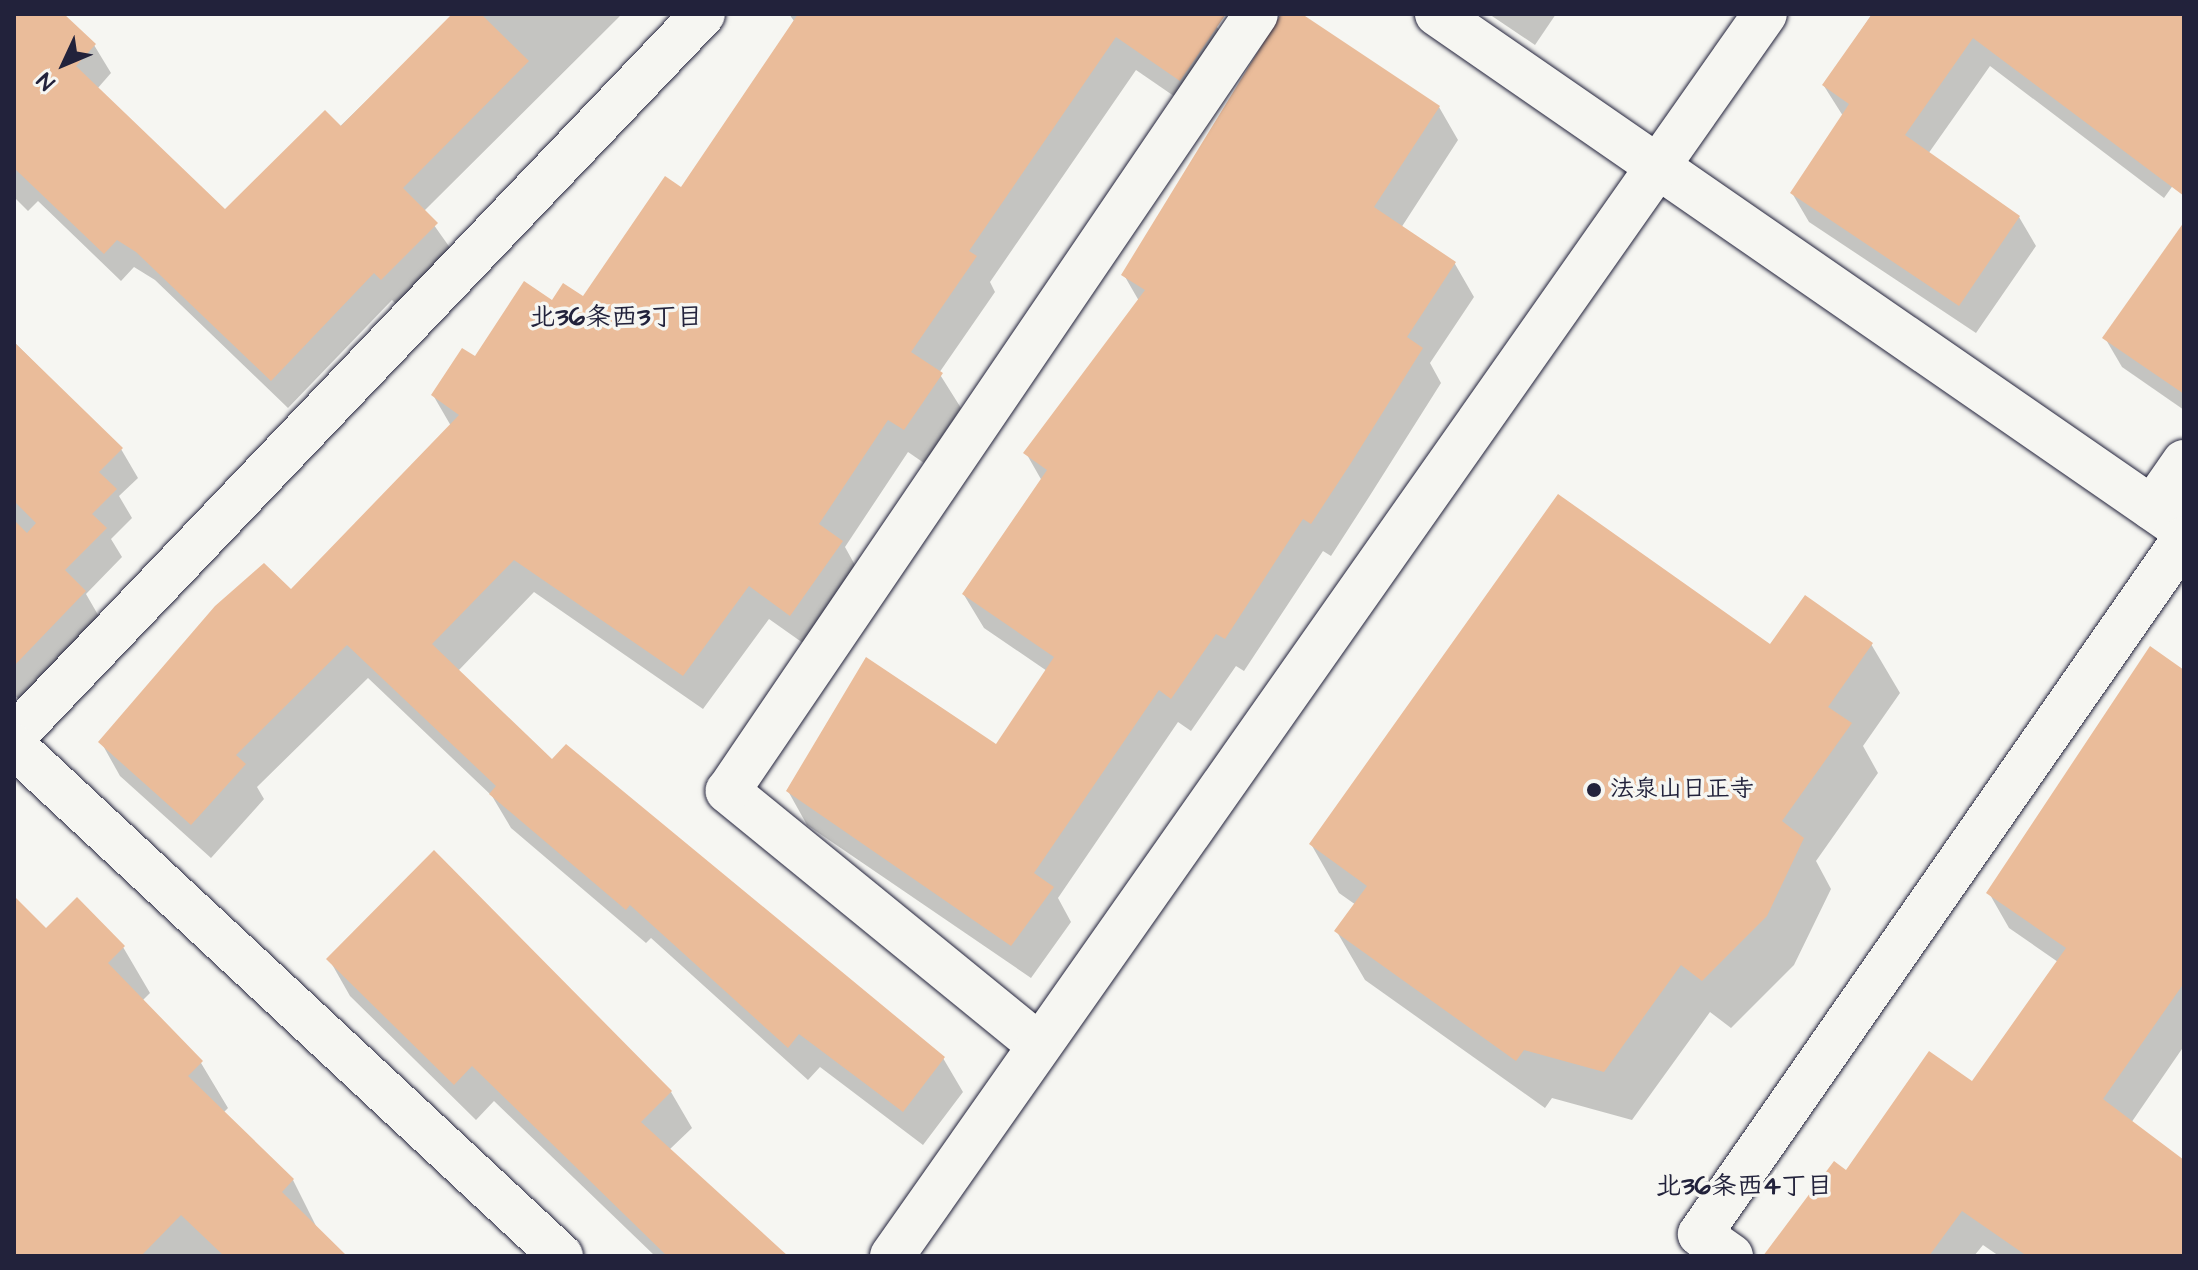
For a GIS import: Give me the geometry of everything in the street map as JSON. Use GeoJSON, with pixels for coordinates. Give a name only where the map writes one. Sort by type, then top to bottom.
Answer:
{"type":"FeatureCollection","features":[{"type":"Feature","properties":{"kind":"street"},"geometry":{"type":"LineString","coordinates":[[14,736],[703,14]]}},
{"type":"Feature","properties":{"kind":"street"},"geometry":{"type":"LineString","coordinates":[[1039,1045],[728,791],[1256,14]]}},
{"type":"Feature","properties":{"kind":"street"},"geometry":{"type":"LineString","coordinates":[[1437,14],[2168,519],[2184,462]]}},
{"type":"Feature","properties":{"kind":"street"},"geometry":{"type":"LineString","coordinates":[[892,1256],[1765,14]]}},
{"type":"Feature","properties":{"kind":"street"},"geometry":{"type":"LineString","coordinates":[[1731,1256],[1700,1234],[2184,539]]}},
{"type":"Feature","properties":{"kind":"street"},"geometry":{"type":"LineString","coordinates":[[14,746],[561,1256]]}},
{"type":"Feature","properties":{"kind":"building"},"geometry":{"type":"Polygon","coordinates":[[[14,14],[64,14],[96,44],[76,66],[225,209],[325,110],[341,126],[452,14],[481,14],[529,61],[403,188],[438,223],[381,280],[374,273],[271,381],[136,252],[117,240],[104,254],[14,168],[14,14]]]}},
{"type":"Feature","properties":{"kind":"building"},"geometry":{"type":"Polygon","coordinates":[[[798,14],[1226,14],[1180,81],[1116,37],[969,251],[977,256],[911,352],[943,373],[904,430],[888,420],[819,524],[843,541],[790,616],[749,586],[683,676],[514,560],[432,644],[552,759],[566,744],[945,1057],[903,1112],[799,1034],[788,1048],[630,905],[626,910],[489,794],[496,786],[347,645],[236,755],[246,764],[191,825],[98,742],[215,606],[264,563],[291,589],[459,415],[431,395],[462,348],[475,356],[524,281],[552,300],[563,283],[583,296],[665,176],[681,187],[798,14]]]}},
{"type":"Feature","properties":{"kind":"building"},"geometry":{"type":"Polygon","coordinates":[[[1281,14],[1302,14],[1440,106],[1374,207],[1456,262],[1407,337],[1423,348],[1351,463],[1311,524],[1303,519],[1225,639],[1216,634],[1171,699],[1159,690],[1034,873],[1054,887],[1011,946],[786,791],[866,657],[996,744],[1054,657],[962,594],[1047,470],[1023,453],[1145,290],[1121,275],[1281,14]]]}},
{"type":"Feature","properties":{"kind":"building"},"geometry":{"type":"Polygon","coordinates":[[[1872,14],[2184,14],[2184,196],[1973,38],[1905,135],[2020,216],[1959,306],[1790,193],[1849,104],[1822,85],[1872,14]]]}},
{"type":"Feature","properties":{"kind":"building"},"geometry":{"type":"Polygon","coordinates":[[[2184,222],[2184,394],[2102,338],[2184,222]]]}},
{"type":"Feature","properties":{"kind":"building"},"geometry":{"type":"Polygon","coordinates":[[[14,342],[123,448],[99,472],[117,489],[92,514],[107,528],[65,570],[86,591],[14,666],[14,520],[27,533],[36,523],[14,501],[14,342]]]}},
{"type":"Feature","properties":{"kind":"building"},"geometry":{"type":"Polygon","coordinates":[[[1558,494],[1770,644],[1805,595],[1873,643],[1828,707],[1852,723],[1782,821],[1804,838],[1767,916],[1702,981],[1681,965],[1604,1072],[1524,1050],[1516,1061],[1334,931],[1367,886],[1309,844],[1558,494]]]}},
{"type":"Feature","properties":{"kind":"building"},"geometry":{"type":"Polygon","coordinates":[[[2150,646],[2184,670],[2184,983],[2103,1099],[2184,1160],[2184,1256],[2027,1256],[1962,1211],[1929,1256],[1763,1256],[1834,1161],[1846,1170],[1929,1051],[1972,1081],[2066,948],[1986,893],[2150,646]]]}},
{"type":"Feature","properties":{"kind":"building"},"geometry":{"type":"Polygon","coordinates":[[[434,850],[672,1091],[641,1122],[788,1256],[667,1256],[472,1066],[454,1085],[326,959],[434,850]]]}},
{"type":"Feature","properties":{"kind":"building"},"geometry":{"type":"Polygon","coordinates":[[[14,896],[46,928],[77,897],[125,946],[108,963],[203,1061],[188,1076],[294,1179],[282,1192],[347,1256],[224,1256],[181,1215],[141,1256],[14,1256],[14,896]]]}},
{"type":"Feature","properties":{"kind":"place","name":"法泉山日正寺"},"geometry":{"type":"Point","coordinates":[1594,790]}},
{"type":"Feature","properties":{"kind":"district","name":"北36条西3丁目"},"geometry":{"type":"Point","coordinates":[616,318]}},
{"type":"Feature","properties":{"kind":"district","name":"北36条西4丁目"},"geometry":{"type":"Point","coordinates":[1744,1187]}}]}
